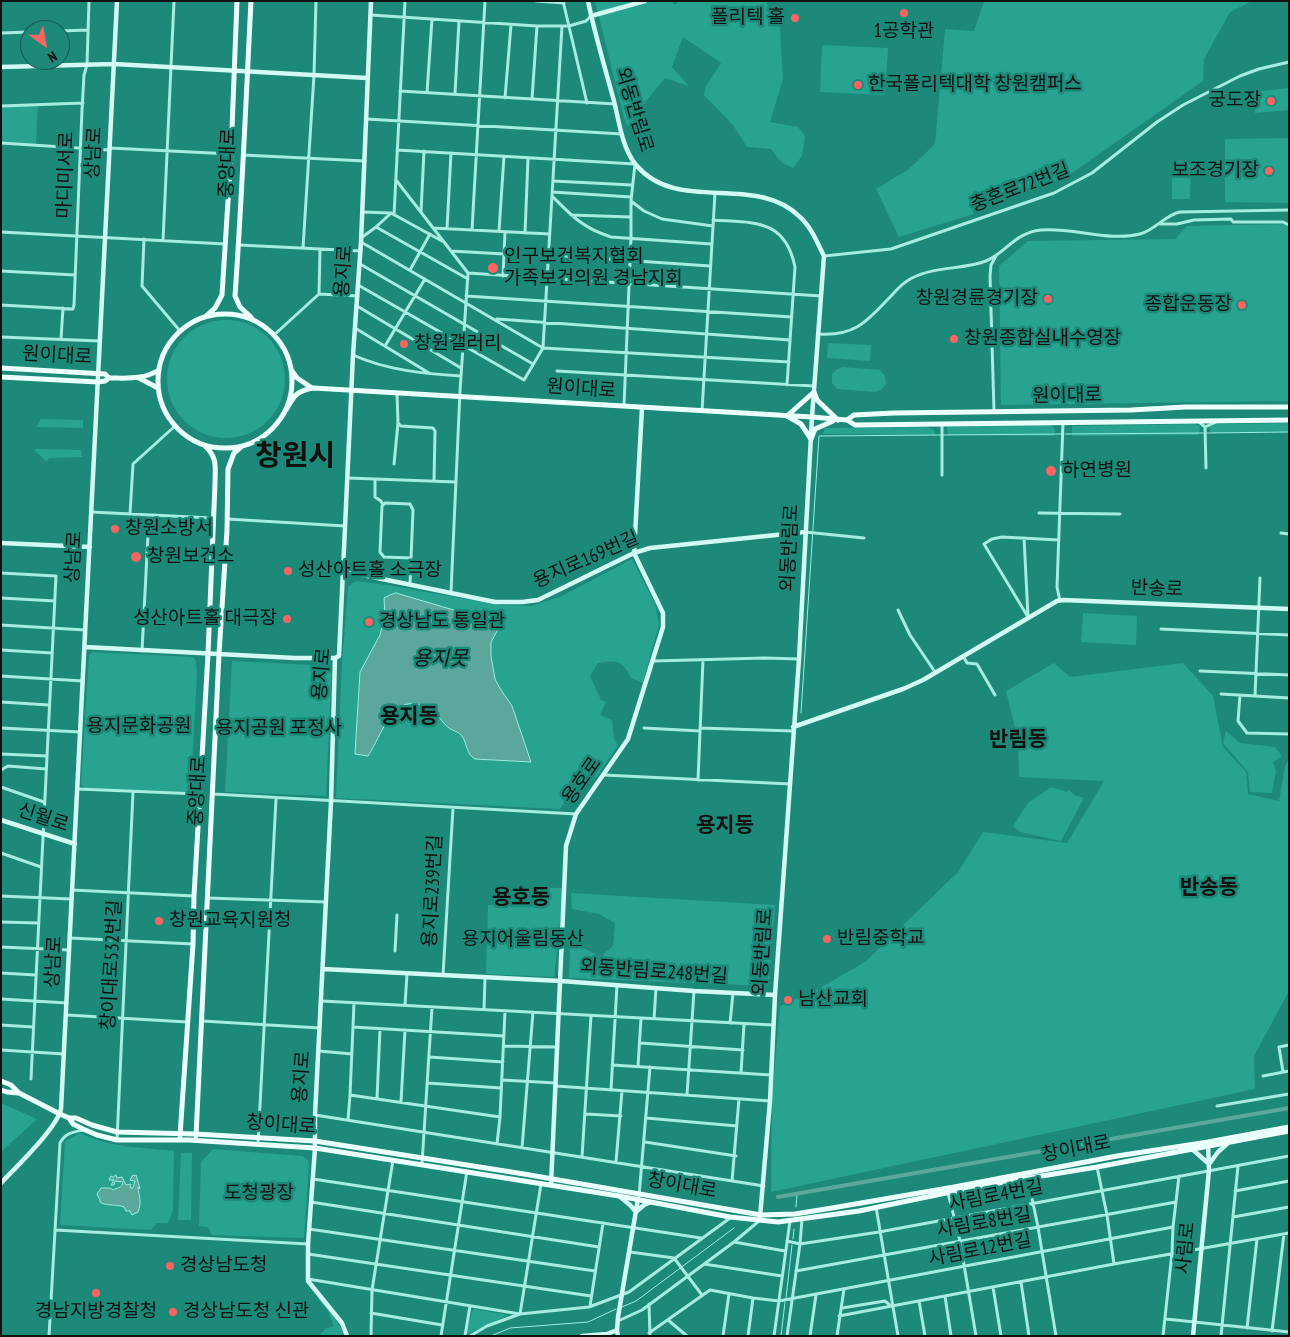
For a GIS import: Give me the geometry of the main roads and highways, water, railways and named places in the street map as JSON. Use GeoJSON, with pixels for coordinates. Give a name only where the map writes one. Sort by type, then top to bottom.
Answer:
{"type":"FeatureCollection","features":[{"type":"Feature","properties":{"kind":"main road","name":"상남로"},"geometry":{"type":"LineString","coordinates":[[60,1114],[117,1]]}},
{"type":"Feature","properties":{"kind":"main road","name":"중앙대로"},"geometry":{"type":"LineString","coordinates":[[203,318],[216,308],[222,294],[231,154],[237,1]]}},
{"type":"Feature","properties":{"kind":"main road","name":"중앙대로"},"geometry":{"type":"LineString","coordinates":[[251,1],[246,71],[243,199],[235,296],[240,307],[253,320]]}},
{"type":"Feature","properties":{"kind":"main road","name":"용지로"},"geometry":{"type":"LineString","coordinates":[[347,1336],[342,1323],[308,1279],[308,1244],[315,1148],[315,1115],[332,802],[335,658],[339,656],[355,328],[361,251],[371,1]]}},
{"type":"Feature","properties":{"kind":"main road","name":"외동반림로"},"geometry":{"type":"LineString","coordinates":[[588,1],[626,148],[635,164],[654,180],[668,187],[715,193],[751,194],[771,198],[787,206],[801,218],[812,233],[824,256],[773,1025],[770,1101],[764,1186],[759,1216]]}},
{"type":"Feature","properties":{"kind":"main road"},"geometry":{"type":"LineString","coordinates":[[591,16],[645,1]]}},
{"type":"Feature","properties":{"kind":"main road"},"geometry":{"type":"LineString","coordinates":[[1,67],[114,64],[367,78]]}},
{"type":"Feature","properties":{"kind":"main road"},"geometry":{"type":"LineString","coordinates":[[286,410],[292,391],[292,372],[286,352],[274,334],[253,320],[244,316],[229,314],[203,318],[191,323],[180,331],[166,349],[159,370],[158,388],[163,408],[175,426],[188,438],[205,446],[223,449],[240,447],[255,442],[268,434],[278,423],[296,394],[302,390],[313,388]]}},
{"type":"Feature","properties":{"kind":"main road","name":"원이대로"},"geometry":{"type":"LineString","coordinates":[[1,368],[105,374],[109,378]]}},
{"type":"Feature","properties":{"kind":"main road","name":"원이대로"},"geometry":{"type":"LineString","coordinates":[[1,377],[98,382],[109,378],[139,378],[149,376],[159,370]]}},
{"type":"Feature","properties":{"kind":"main road"},"geometry":{"type":"LineString","coordinates":[[292,372],[297,378],[313,388]]}},
{"type":"Feature","properties":{"kind":"main road","name":"원이대로"},"geometry":{"type":"LineString","coordinates":[[139,378],[158,388]]}},
{"type":"Feature","properties":{"kind":"main road","name":"원이대로"},"geometry":{"type":"LineString","coordinates":[[313,388],[812,417],[847,420],[855,425],[1289,420]]}},
{"type":"Feature","properties":{"kind":"main road"},"geometry":{"type":"LineString","coordinates":[[811,439],[801,424],[787,416],[814,389],[817,400],[838,420]]}},
{"type":"Feature","properties":{"kind":"main road","name":"원이대로"},"geometry":{"type":"LineString","coordinates":[[847,420],[854,415],[874,414],[1131,410],[1186,407],[1289,407]]}},
{"type":"Feature","properties":{"kind":"main road","name":"용호로"},"geometry":{"type":"LineString","coordinates":[[551,1182],[566,846],[576,814],[628,739],[663,627],[663,613],[634,553],[642,408]]}},
{"type":"Feature","properties":{"kind":"main road"},"geometry":{"type":"LineString","coordinates":[[811,439],[815,430],[828,422],[838,420]]}},
{"type":"Feature","properties":{"kind":"main road","name":"중앙대로"},"geometry":{"type":"LineString","coordinates":[[179,1140],[193,944],[215,484],[213,453],[205,446]]}},
{"type":"Feature","properties":{"kind":"main road","name":"중앙대로"},"geometry":{"type":"LineString","coordinates":[[196,1141],[228,468],[234,453],[240,447]]}},
{"type":"Feature","properties":{"kind":"main road"},"geometry":{"type":"LineString","coordinates":[[215,484],[221,483],[227,487]]}},
{"type":"Feature","properties":{"kind":"main road","name":"용지로169번길"},"geometry":{"type":"LineString","coordinates":[[343,571],[495,602],[538,600],[634,553],[669,546],[807,532]]}},
{"type":"Feature","properties":{"kind":"main road"},"geometry":{"type":"LineString","coordinates":[[1,542],[90,547]]}},
{"type":"Feature","properties":{"kind":"main road","name":"반송로"},"geometry":{"type":"LineString","coordinates":[[793,729],[903,689],[1060,600],[1289,609]]}},
{"type":"Feature","properties":{"kind":"main road"},"geometry":{"type":"LineString","coordinates":[[85,647],[295,658],[335,658]]}},
{"type":"Feature","properties":{"kind":"main road","name":"신월로"},"geometry":{"type":"LineString","coordinates":[[1,820],[75,844]]}},
{"type":"Feature","properties":{"kind":"main road","name":"용지로239번길"},"geometry":{"type":"LineString","coordinates":[[323,969],[561,981]]}},
{"type":"Feature","properties":{"kind":"main road","name":"외동반림로248번길"},"geometry":{"type":"LineString","coordinates":[[561,981],[775,995]]}},
{"type":"Feature","properties":{"kind":"main road","name":"창이대로"},"geometry":{"type":"LineString","coordinates":[[1,1080],[11,1085],[18,1093]]}},
{"type":"Feature","properties":{"kind":"main road","name":"창이대로"},"geometry":{"type":"LineString","coordinates":[[1,1090],[18,1093],[69,1118],[76,1118],[117,1132],[196,1134],[315,1148],[393,1160],[422,1161],[467,1171],[541,1183],[551,1182],[619,1196],[639,1196],[651,1202],[730,1217],[759,1216]]}},
{"type":"Feature","properties":{"kind":"main road"},"geometry":{"type":"LineString","coordinates":[[1,1183],[51,1127],[60,1114]]}},
{"type":"Feature","properties":{"kind":"main road","name":"창이대로"},"geometry":{"type":"LineString","coordinates":[[69,1118],[74,1124],[84,1130],[117,1140],[315,1141],[422,1161],[747,1212],[778,1222],[1117,1156],[1228,1143],[1289,1131]]}},
{"type":"Feature","properties":{"kind":"main road","name":"창이대로"},"geometry":{"type":"LineString","coordinates":[[800,1217],[876,1207],[1097,1167],[1192,1149],[1289,1126]]}},
{"type":"Feature","properties":{"kind":"main road"},"geometry":{"type":"LineString","coordinates":[[1192,1149],[1209,1164],[1228,1143]]}},
{"type":"Feature","properties":{"kind":"main road","name":"사림로"},"geometry":{"type":"LineString","coordinates":[[1193,1336],[1209,1170],[1208,1144]]}},
{"type":"Feature","properties":{"kind":"main road"},"geometry":{"type":"LineString","coordinates":[[619,1196],[636,1212]]}},
{"type":"Feature","properties":{"kind":"main road"},"geometry":{"type":"LineString","coordinates":[[582,1336],[618,1333],[618,1319],[639,1196]]}},
{"type":"Feature","properties":{"kind":"main road"},"geometry":{"type":"LineString","coordinates":[[636,1212],[644,1204],[651,1202]]}},
{"type":"Feature","properties":{"kind":"water","name":"용지못"},"geometry":{"type":"Polygon","coordinates":[[[396,593],[467,614],[501,615],[502,622],[491,642],[491,656],[495,679],[512,706],[531,762],[475,759],[468,751],[460,734],[449,728],[432,711],[417,704],[407,704],[391,716],[368,756],[355,754],[360,672],[380,635],[385,614],[384,598],[396,593]]]}},
{"type":"Feature","properties":{"kind":"water"},"geometry":{"type":"Polygon","coordinates":[[[116,1175],[117,1178],[122,1177],[126,1185],[131,1184],[130,1188],[133,1188],[135,1181],[130,1180],[133,1175],[136,1175],[140,1189],[138,1187],[140,1205],[138,1212],[132,1215],[124,1207],[100,1202],[97,1194],[101,1188],[113,1190],[122,1186],[123,1182],[115,1181],[114,1185],[111,1185],[114,1180],[109,1180],[111,1176],[116,1175]]]}},
{"type":"Feature","properties":{"kind":"waterway"},"geometry":{"type":"LineString","coordinates":[[1207,433],[1289,432]]}},
{"type":"Feature","properties":{"kind":"waterway"},"geometry":{"type":"LineString","coordinates":[[1065,434],[1203,433]]}},
{"type":"Feature","properties":{"kind":"waterway"},"geometry":{"type":"LineString","coordinates":[[801,713],[819,436],[1061,434]]}},
{"type":"Feature","properties":{"kind":"waterway"},"geometry":{"type":"LineString","coordinates":[[778,1197],[1289,1108]]}},
{"type":"Feature","properties":{"kind":"waterway"},"geometry":{"type":"LineString","coordinates":[[796,1207],[797,1194]]}},
{"type":"Feature","properties":{"kind":"waterway"},"geometry":{"type":"LineString","coordinates":[[622,1307],[636,1301],[734,1228]]}},
{"type":"Feature","properties":{"kind":"waterway"},"geometry":{"type":"LineString","coordinates":[[793,1239],[794,1229]]}},
{"type":"Feature","properties":{"kind":"waterway"},"geometry":{"type":"LineString","coordinates":[[786,1298],[792,1245]]}},
{"type":"Feature","properties":{"kind":"waterway"},"geometry":{"type":"LineString","coordinates":[[781,1336],[785,1302]]}},
{"type":"Feature","properties":{"kind":"waterway"},"geometry":{"type":"LineString","coordinates":[[491,1336],[510,1328],[588,1322],[616,1309]]}},
{"type":"Feature","properties":{"kind":"place","name":"1공학관"},"geometry":{"type":"Point","coordinates":[904,13]}},
{"type":"Feature","properties":{"kind":"place","name":"폴리텍 홀"},"geometry":{"type":"Point","coordinates":[795,18]}},
{"type":"Feature","properties":{"kind":"place","name":"한국폴리텍대학 창원캠퍼스"},"geometry":{"type":"Point","coordinates":[858,85]}},
{"type":"Feature","properties":{"kind":"place","name":"궁도장"},"geometry":{"type":"Point","coordinates":[1271,101]}},
{"type":"Feature","properties":{"kind":"place","name":"보조경기장"},"geometry":{"type":"Point","coordinates":[1269,171]}},
{"type":"Feature","properties":{"kind":"place","name":"인구보건복지협회 가족보건의원 경남지회"},"geometry":{"type":"Point","coordinates":[493,268]}},
{"type":"Feature","properties":{"kind":"place","name":"창원경륜경기장"},"geometry":{"type":"Point","coordinates":[1048,299]}},
{"type":"Feature","properties":{"kind":"place","name":"종합운동장"},"geometry":{"type":"Point","coordinates":[1242,305]}},
{"type":"Feature","properties":{"kind":"place","name":"창원종합실내수영장"},"geometry":{"type":"Point","coordinates":[954,339]}},
{"type":"Feature","properties":{"kind":"place","name":"창원갤러리"},"geometry":{"type":"Point","coordinates":[404,344]}},
{"type":"Feature","properties":{"kind":"place","name":"하연병원"},"geometry":{"type":"Point","coordinates":[1051,471]}},
{"type":"Feature","properties":{"kind":"place","name":"창원소방서"},"geometry":{"type":"Point","coordinates":[115,529]}},
{"type":"Feature","properties":{"kind":"place","name":"창원보건소"},"geometry":{"type":"Point","coordinates":[136,557]}},
{"type":"Feature","properties":{"kind":"place","name":"성산아트홀 소극장"},"geometry":{"type":"Point","coordinates":[288,571]}},
{"type":"Feature","properties":{"kind":"place","name":"성산아트홀 대극장"},"geometry":{"type":"Point","coordinates":[287,619]}},
{"type":"Feature","properties":{"kind":"place","name":"경상남도 통일관"},"geometry":{"type":"Point","coordinates":[369,622]}},
{"type":"Feature","properties":{"kind":"place","name":"창원교육지원청"},"geometry":{"type":"Point","coordinates":[159,921]}},
{"type":"Feature","properties":{"kind":"place","name":"반림중학교"},"geometry":{"type":"Point","coordinates":[827,939]}},
{"type":"Feature","properties":{"kind":"place","name":"남산교회"},"geometry":{"type":"Point","coordinates":[788,1000]}},
{"type":"Feature","properties":{"kind":"place","name":"경상남도청"},"geometry":{"type":"Point","coordinates":[170,1266]}},
{"type":"Feature","properties":{"kind":"place","name":"경남지방경찰청"},"geometry":{"type":"Point","coordinates":[96,1293]}},
{"type":"Feature","properties":{"kind":"place","name":"경상남도청 신관"},"geometry":{"type":"Point","coordinates":[173,1312]}},
{"type":"Feature","properties":{"kind":"district","name":"창원시"},"geometry":{"type":"Point","coordinates":[295,457]}},
{"type":"Feature","properties":{"kind":"district","name":"용지동"},"geometry":{"type":"Point","coordinates":[409,717]}},
{"type":"Feature","properties":{"kind":"district","name":"반림동"},"geometry":{"type":"Point","coordinates":[1018,740]}},
{"type":"Feature","properties":{"kind":"district","name":"용지동"},"geometry":{"type":"Point","coordinates":[725,826]}},
{"type":"Feature","properties":{"kind":"district","name":"반송동"},"geometry":{"type":"Point","coordinates":[1209,888]}},
{"type":"Feature","properties":{"kind":"district","name":"용호동"},"geometry":{"type":"Point","coordinates":[521,898]}},
{"type":"Feature","properties":{"kind":"park label","name":"용지문화공원"},"geometry":{"type":"Point","coordinates":[139,727]}},
{"type":"Feature","properties":{"kind":"park label","name":"용지공원 포정사"},"geometry":{"type":"Point","coordinates":[279,729]}},
{"type":"Feature","properties":{"kind":"park label","name":"용지어울림동산"},"geometry":{"type":"Point","coordinates":[523,940]}},
{"type":"Feature","properties":{"kind":"park label","name":"도청광장"},"geometry":{"type":"Point","coordinates":[259,1194]}}]}
